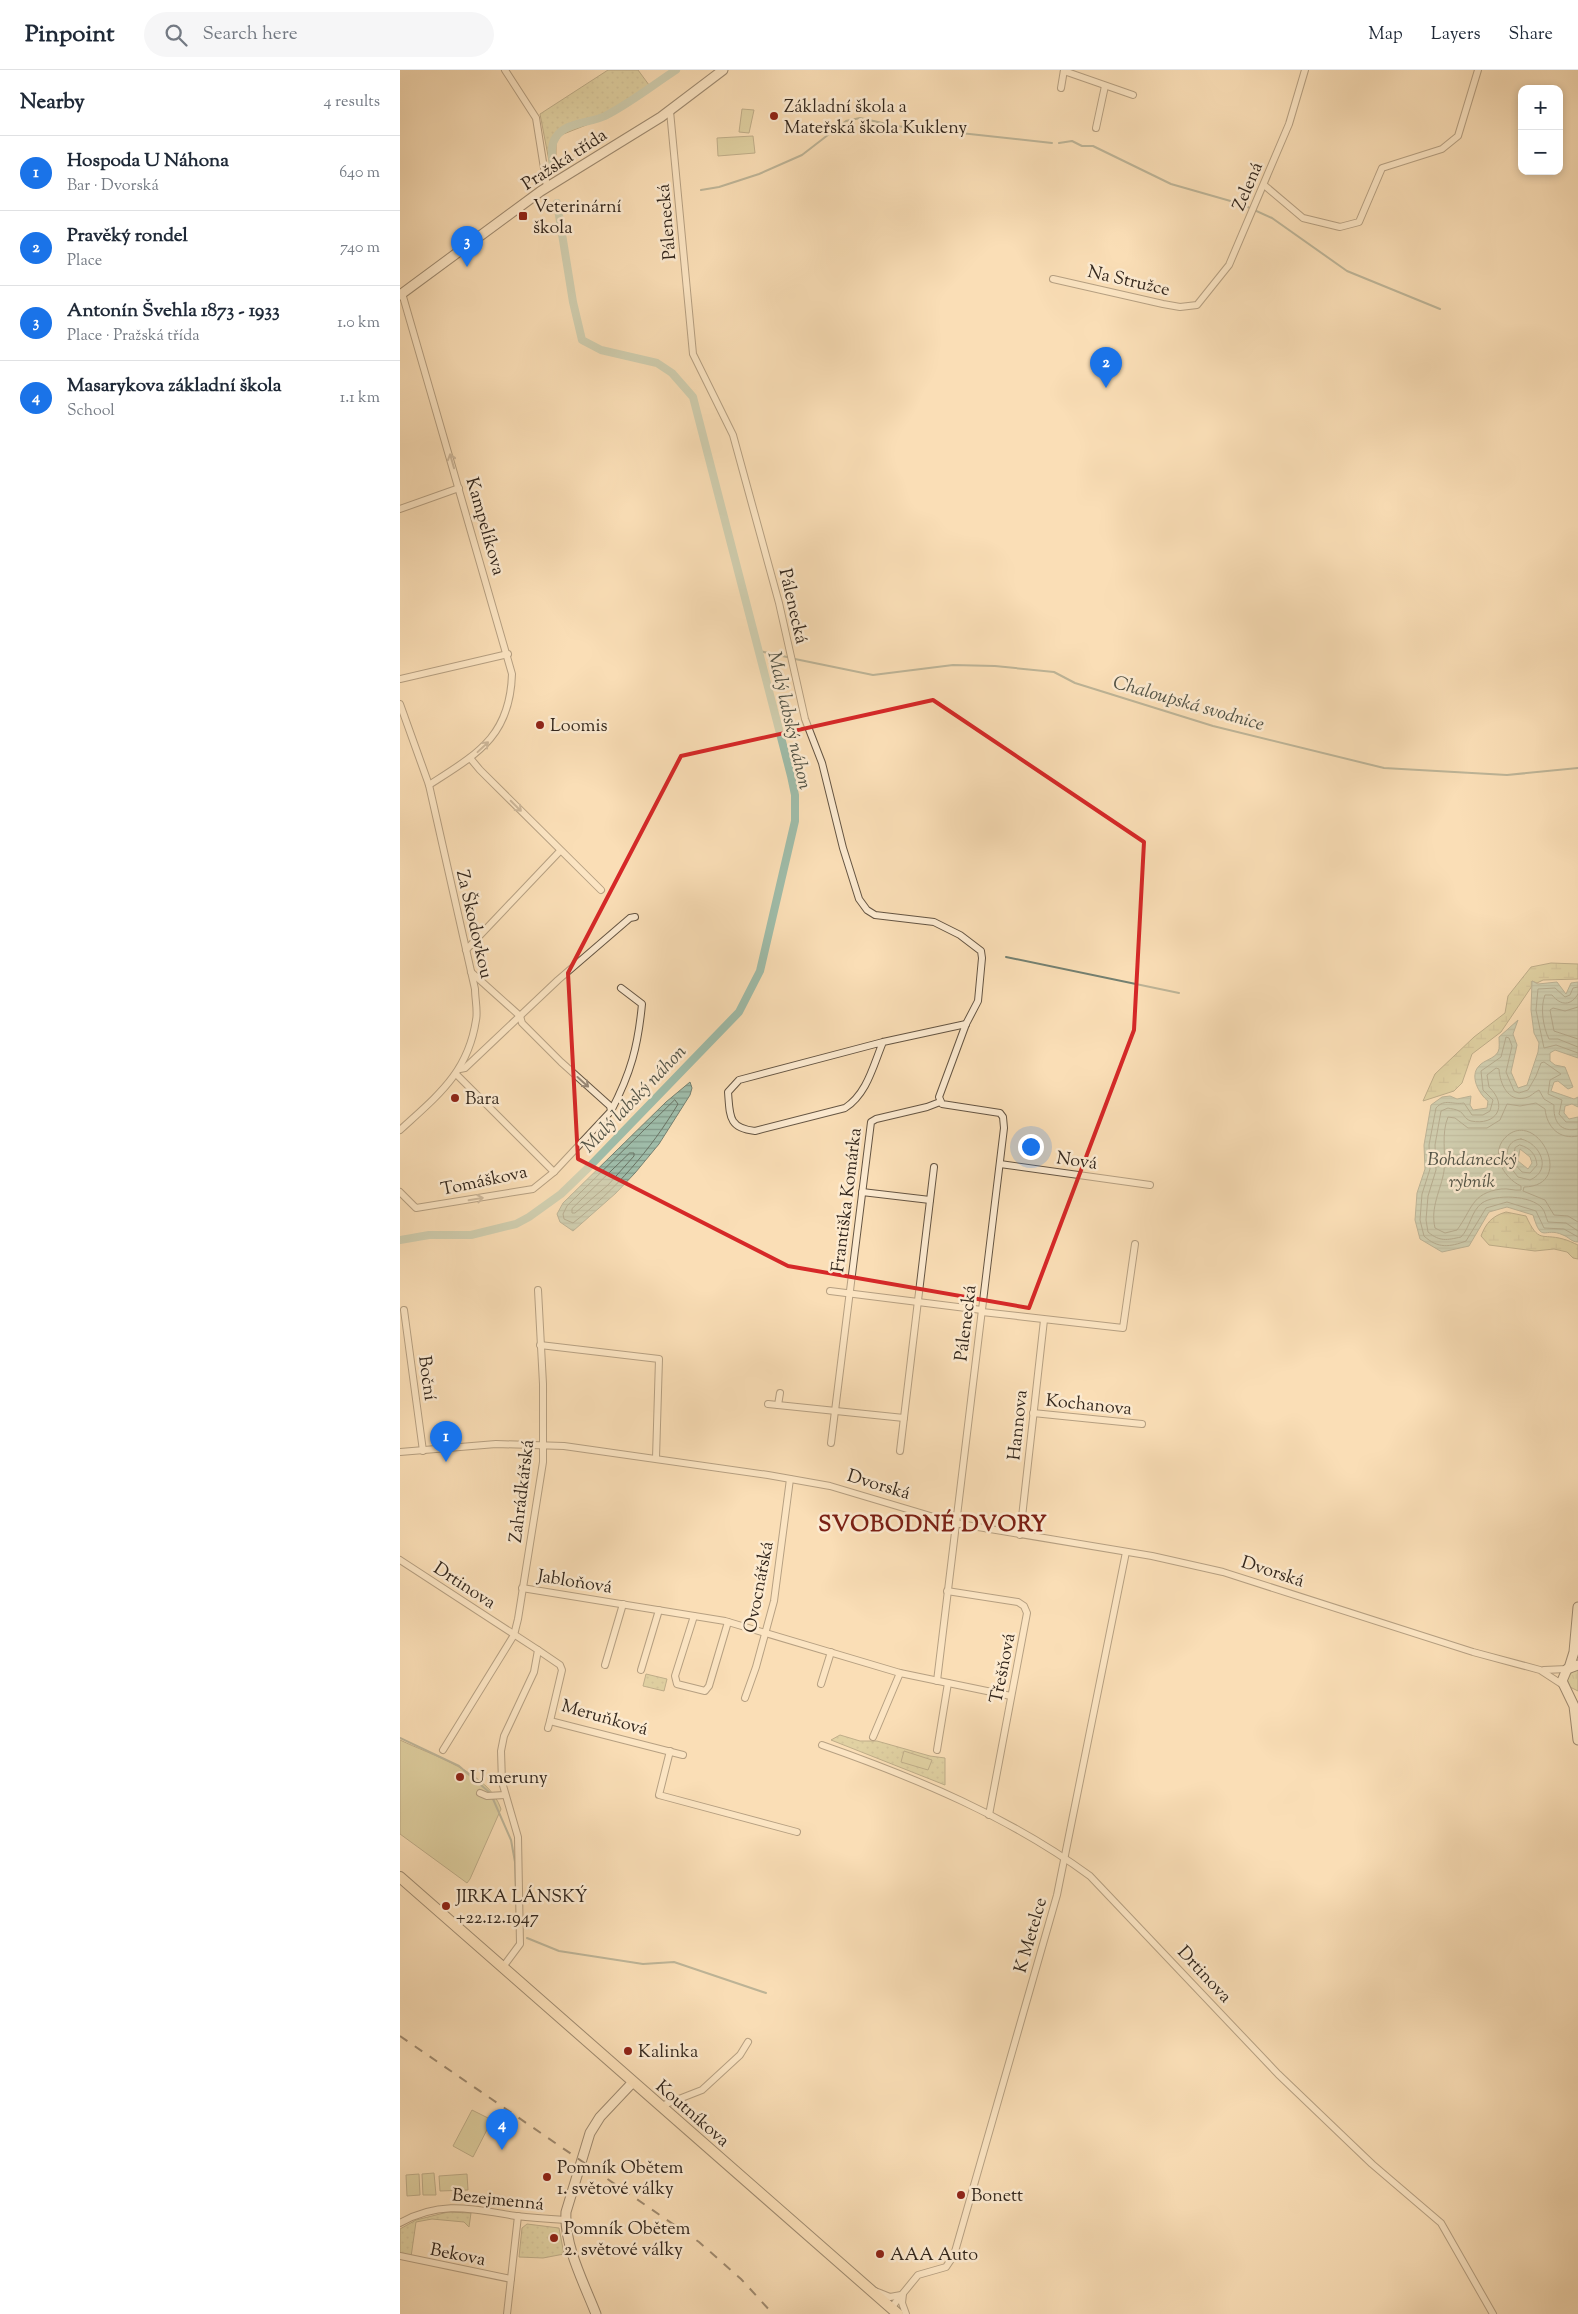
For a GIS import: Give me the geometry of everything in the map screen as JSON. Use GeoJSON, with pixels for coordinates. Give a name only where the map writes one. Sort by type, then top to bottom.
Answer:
{"type":"FeatureCollection","features":[{"type":"Feature","properties":{"kind":"main road","name":"Koutníkova"},"geometry":{"type":"LineString","coordinates":[[400,1877],[894,2311]]}},
{"type":"Feature","properties":{"kind":"street"},"geometry":{"type":"LineString","coordinates":[[505,70],[536,118],[548,187]]}},
{"type":"Feature","properties":{"kind":"street","name":"Pražská třída"},"geometry":{"type":"LineString","coordinates":[[401,294],[548,187],[670,111],[723,70]]}},
{"type":"Feature","properties":{"kind":"street","name":"Zelená"},"geometry":{"type":"LineString","coordinates":[[1197,304],[1230,265],[1289,124],[1305,70]]}},
{"type":"Feature","properties":{"kind":"street"},"geometry":{"type":"LineString","coordinates":[[1264,185],[1303,218],[1340,227],[1359,222],[1382,168],[1442,149],[1458,136],[1478,70]]}},
{"type":"Feature","properties":{"kind":"street"},"geometry":{"type":"LineString","coordinates":[[1061,88],[1064,71],[1132,95]]}},
{"type":"Feature","properties":{"kind":"street"},"geometry":{"type":"LineString","coordinates":[[1096,128],[1105,86]]}},
{"type":"Feature","properties":{"kind":"street","name":"Pálenecká"},"geometry":{"type":"LineString","coordinates":[[670,111],[693,354],[733,435],[779,603],[804,719],[822,763],[843,848],[859,899],[867,910],[875,915],[934,922],[960,935],[978,947],[982,958],[978,1000],[966,1024],[942,1089],[940,1102],[942,1104],[1000,1113],[1004,1121],[936,1681]]}},
{"type":"Feature","properties":{"kind":"street","name":"Na Stružce"},"geometry":{"type":"LineString","coordinates":[[1053,279],[1180,307],[1197,304]]}},
{"type":"Feature","properties":{"kind":"street","name":"Kampelíkova"},"geometry":{"type":"LineString","coordinates":[[401,294],[508,654],[512,681],[501,724],[495,735],[470,758],[429,785]]}},
{"type":"Feature","properties":{"kind":"street"},"geometry":{"type":"LineString","coordinates":[[400,509],[459,488]]}},
{"type":"Feature","properties":{"kind":"street"},"geometry":{"type":"LineString","coordinates":[[400,679],[508,654]]}},
{"type":"Feature","properties":{"kind":"street","name":"Za Škodovkou"},"geometry":{"type":"LineString","coordinates":[[400,704],[429,785],[466,950],[477,1019],[471,1045],[458,1072],[440,1093],[400,1130]]}},
{"type":"Feature","properties":{"kind":"street"},"geometry":{"type":"LineString","coordinates":[[470,758],[560,851],[601,890]]}},
{"type":"Feature","properties":{"kind":"street"},"geometry":{"type":"LineString","coordinates":[[466,950],[560,851]]}},
{"type":"Feature","properties":{"kind":"street"},"geometry":{"type":"LineString","coordinates":[[554,1172],[458,1072],[465,1068],[630,918],[635,916]]}},
{"type":"Feature","properties":{"kind":"street"},"geometry":{"type":"LineString","coordinates":[[470,971],[520,1016],[522,1023],[610,1106],[611,1111]]}},
{"type":"Feature","properties":{"kind":"street","name":"Tomáškova"},"geometry":{"type":"LineString","coordinates":[[400,1192],[416,1208],[533,1189],[554,1172],[611,1111],[632,1067],[638,1040],[642,1004],[622,988]]}},
{"type":"Feature","properties":{"kind":"street"},"geometry":{"type":"LineString","coordinates":[[883,1042],[864,1091],[856,1101],[838,1112],[755,1131],[742,1130],[735,1126],[729,1114],[728,1092],[739,1080],[883,1042],[966,1024]]}},
{"type":"Feature","properties":{"kind":"street","name":"Františka Komárka"},"geometry":{"type":"LineString","coordinates":[[831,1444],[872,1121],[940,1102]]}},
{"type":"Feature","properties":{"kind":"street","name":"Nová"},"geometry":{"type":"LineString","coordinates":[[1000,1164],[1150,1185]]}},
{"type":"Feature","properties":{"kind":"street"},"geometry":{"type":"LineString","coordinates":[[900,1451],[934,1166]]}},
{"type":"Feature","properties":{"kind":"street"},"geometry":{"type":"LineString","coordinates":[[862,1192],[930,1200]]}},
{"type":"Feature","properties":{"kind":"street","name":"Františka Komárka"},"geometry":{"type":"LineString","coordinates":[[830,1291],[1044,1320],[1121,1328],[1124,1326],[1135,1244]]}},
{"type":"Feature","properties":{"kind":"street","name":"Zahrádkářská"},"geometry":{"type":"LineString","coordinates":[[443,1750],[514,1635],[543,1462],[538,1290]]}},
{"type":"Feature","properties":{"kind":"street","name":"Boční"},"geometry":{"type":"LineString","coordinates":[[404,1310],[423,1451]]}},
{"type":"Feature","properties":{"kind":"street","name":"Hannova"},"geometry":{"type":"LineString","coordinates":[[1020,1535],[1044,1320]]}},
{"type":"Feature","properties":{"kind":"street"},"geometry":{"type":"LineString","coordinates":[[540,1345],[659,1360],[656,1458]]}},
{"type":"Feature","properties":{"kind":"street"},"geometry":{"type":"LineString","coordinates":[[778,1405],[780,1393]]}},
{"type":"Feature","properties":{"kind":"street"},"geometry":{"type":"LineString","coordinates":[[768,1404],[904,1418]]}},
{"type":"Feature","properties":{"kind":"street","name":"Kochanova"},"geometry":{"type":"LineString","coordinates":[[1033,1413],[1142,1424]]}},
{"type":"Feature","properties":{"kind":"street","name":"Dvorská"},"geometry":{"type":"LineString","coordinates":[[400,1452],[496,1444],[544,1445],[656,1458],[790,1479],[854,1492],[954,1523],[1126,1552],[1223,1572],[1464,1649],[1540,1670],[1554,1677],[1565,1689],[1578,1696]]}},
{"type":"Feature","properties":{"kind":"street","name":"Ovocnářská"},"geometry":{"type":"LineString","coordinates":[[745,1698],[774,1601],[790,1479]]}},
{"type":"Feature","properties":{"kind":"street","name":"K Metelce"},"geometry":{"type":"LineString","coordinates":[[894,2311],[904,2292],[918,2276],[946,2267],[954,2255],[1057,1895],[1126,1552]]}},
{"type":"Feature","properties":{"kind":"street","name":"Drtinova"},"geometry":{"type":"LineString","coordinates":[[400,1560],[514,1635]]}},
{"type":"Feature","properties":{"kind":"street","name":"Jabloňová"},"geometry":{"type":"LineString","coordinates":[[522,1588],[728,1622],[900,1673],[1011,1696]]}},
{"type":"Feature","properties":{"kind":"street","name":"Třešňová"},"geometry":{"type":"LineString","coordinates":[[947,1591],[1018,1602],[1026,1609],[1027,1616],[989,1815]]}},
{"type":"Feature","properties":{"kind":"street","name":"Jabloňová"},"geometry":{"type":"LineString","coordinates":[[605,1665],[623,1604]]}},
{"type":"Feature","properties":{"kind":"street"},"geometry":{"type":"LineString","coordinates":[[1578,1607],[1574,1652],[1563,1677],[1565,1689],[1574,1706],[1578,1740]]}},
{"type":"Feature","properties":{"kind":"street"},"geometry":{"type":"LineString","coordinates":[[641,1670],[659,1610]]}},
{"type":"Feature","properties":{"kind":"street"},"geometry":{"type":"LineString","coordinates":[[694,1616],[675,1676],[677,1684],[705,1691],[709,1686],[728,1622]]}},
{"type":"Feature","properties":{"kind":"street"},"geometry":{"type":"LineString","coordinates":[[503,1967],[520,1944],[518,1837],[505,1795],[501,1773],[502,1744],[534,1672],[538,1650],[514,1635]]}},
{"type":"Feature","properties":{"kind":"street","name":"Meruňková"},"geometry":{"type":"LineString","coordinates":[[538,1650],[560,1665],[562,1670],[550,1721],[684,1755]]}},
{"type":"Feature","properties":{"kind":"street"},"geometry":{"type":"LineString","coordinates":[[821,1684],[831,1652]]}},
{"type":"Feature","properties":{"kind":"street","name":"Dvorská"},"geometry":{"type":"LineString","coordinates":[[1540,1670],[1568,1669],[1578,1665]]}},
{"type":"Feature","properties":{"kind":"street"},"geometry":{"type":"LineString","coordinates":[[873,1737],[900,1673]]}},
{"type":"Feature","properties":{"kind":"street"},"geometry":{"type":"LineString","coordinates":[[937,1750],[948,1683]]}},
{"type":"Feature","properties":{"kind":"street"},"geometry":{"type":"LineString","coordinates":[[548,1728],[550,1721]]}},
{"type":"Feature","properties":{"kind":"street","name":"Drtinova"},"geometry":{"type":"LineString","coordinates":[[822,1745],[933,1787],[1065,1857],[1090,1876],[1284,2081],[1372,2164],[1441,2223],[1493,2314]]}},
{"type":"Feature","properties":{"kind":"street"},"geometry":{"type":"LineString","coordinates":[[670,1751],[659,1795],[797,1832]]}},
{"type":"Feature","properties":{"kind":"street"},"geometry":{"type":"LineString","coordinates":[[480,1793],[487,1796],[505,1795]]}},
{"type":"Feature","properties":{"kind":"street"},"geometry":{"type":"LineString","coordinates":[[661,2106],[702,2090],[738,2057],[748,2042]]}},
{"type":"Feature","properties":{"kind":"street"},"geometry":{"type":"LineString","coordinates":[[596,2314],[574,2256],[566,2220],[568,2203],[590,2133],[600,2117],[633,2082]]}},
{"type":"Feature","properties":{"kind":"street","name":"Bezejmenná"},"geometry":{"type":"LineString","coordinates":[[400,2223],[416,2214],[449,2207],[566,2220]]}},
{"type":"Feature","properties":{"kind":"street"},"geometry":{"type":"LineString","coordinates":[[507,2314],[518,2216]]}},
{"type":"Feature","properties":{"kind":"street","name":"Bekova"},"geometry":{"type":"LineString","coordinates":[[400,2256],[511,2279]]}},
{"type":"Feature","properties":{"kind":"street"},"geometry":{"type":"LineString","coordinates":[[867,2288],[890,2296],[897,2296],[904,2292]]}},
{"type":"Feature","properties":{"kind":"street"},"geometry":{"type":"LineString","coordinates":[[904,2292],[902,2303],[906,2314]]}},
{"type":"Feature","properties":{"kind":"highlighted area"},"geometry":{"type":"Polygon","coordinates":[[[933,700],[1144,842],[1134,1030],[1029,1308],[788,1266],[578,1159],[568,973],[681,756],[933,700]]]}},
{"type":"Feature","properties":{"kind":"green space"},"geometry":{"type":"Polygon","coordinates":[[[608,70],[638,70],[652,89],[609,116],[561,135],[556,143],[556,164],[550,166],[540,114],[608,70]]]}},
{"type":"Feature","properties":{"kind":"green space"},"geometry":{"type":"Polygon","coordinates":[[[742,109],[754,110],[749,133],[739,132],[742,109]]]}},
{"type":"Feature","properties":{"kind":"green space"},"geometry":{"type":"Polygon","coordinates":[[[753,136],[755,153],[718,156],[717,138],[753,136]]]}},
{"type":"Feature","properties":{"kind":"green space"},"geometry":{"type":"Polygon","coordinates":[[[1551,963],[1578,964],[1578,979],[1543,980],[1537,983],[1532,981],[1532,986],[1501,1032],[1472,1054],[1462,1083],[1454,1091],[1423,1101],[1435,1074],[1474,1037],[1505,1013],[1508,996],[1531,967],[1551,963]]]}},
{"type":"Feature","properties":{"kind":"green space"},"geometry":{"type":"Polygon","coordinates":[[[1506,1212],[1526,1216],[1534,1231],[1541,1236],[1565,1239],[1578,1245],[1578,1259],[1573,1258],[1567,1252],[1554,1249],[1535,1251],[1489,1245],[1481,1236],[1483,1231],[1493,1218],[1506,1212]]]}},
{"type":"Feature","properties":{"kind":"green space"},"geometry":{"type":"Polygon","coordinates":[[[1578,1670],[1578,1691],[1570,1687],[1567,1679],[1572,1672],[1578,1670]]]}},
{"type":"Feature","properties":{"kind":"green space"},"geometry":{"type":"Polygon","coordinates":[[[646,1674],[667,1679],[664,1691],[643,1686],[646,1674]]]}},
{"type":"Feature","properties":{"kind":"green space"},"geometry":{"type":"Polygon","coordinates":[[[840,1735],[860,1741],[877,1741],[930,1756],[945,1758],[945,1785],[831,1740],[840,1735]]]}},
{"type":"Feature","properties":{"kind":"green space"},"geometry":{"type":"Polygon","coordinates":[[[400,1740],[458,1766],[472,1775],[485,1785],[501,1809],[467,1883],[400,1834],[400,1740]]]}},
{"type":"Feature","properties":{"kind":"green space"},"geometry":{"type":"Polygon","coordinates":[[[904,1751],[932,1760],[928,1770],[901,1762],[904,1751]]]}},
{"type":"Feature","properties":{"kind":"green space"},"geometry":{"type":"Polygon","coordinates":[[[472,2110],[492,2120],[473,2157],[453,2146],[472,2110]]]}},
{"type":"Feature","properties":{"kind":"green space"},"geometry":{"type":"Polygon","coordinates":[[[434,2173],[436,2195],[423,2195],[422,2174],[434,2173]]]}},
{"type":"Feature","properties":{"kind":"green space"},"geometry":{"type":"Polygon","coordinates":[[[419,2174],[420,2195],[407,2196],[406,2175],[419,2174]]]}},
{"type":"Feature","properties":{"kind":"green space"},"geometry":{"type":"Polygon","coordinates":[[[467,2174],[468,2190],[440,2191],[439,2176],[467,2174]]]}},
{"type":"Feature","properties":{"kind":"green space"},"geometry":{"type":"Polygon","coordinates":[[[448,2212],[471,2213],[469,2227],[464,2222],[432,2219],[416,2222],[411,2257],[400,2253],[400,2229],[416,2220],[448,2212]]]}},
{"type":"Feature","properties":{"kind":"green space"},"geometry":{"type":"Polygon","coordinates":[[[527,2224],[559,2228],[564,2254],[543,2258],[519,2257],[522,2228],[527,2224]]]}},
{"type":"Feature","properties":{"kind":"water","name":"Bohdanecký rybník"},"geometry":{"type":"Polygon","coordinates":[[[1532,981],[1538,984],[1557,982],[1566,994],[1571,983],[1578,982],[1578,1058],[1555,1050],[1550,1053],[1550,1061],[1555,1065],[1565,1067],[1573,1087],[1568,1089],[1558,1081],[1554,1082],[1551,1091],[1574,1099],[1578,1097],[1578,1107],[1572,1104],[1565,1106],[1564,1113],[1569,1119],[1578,1117],[1578,1242],[1557,1233],[1541,1232],[1533,1215],[1507,1207],[1489,1212],[1469,1246],[1442,1252],[1420,1239],[1415,1220],[1417,1193],[1425,1169],[1424,1145],[1431,1105],[1442,1097],[1450,1096],[1457,1099],[1471,1096],[1470,1105],[1473,1110],[1487,1108],[1488,1101],[1476,1085],[1476,1070],[1498,1052],[1499,1037],[1518,1020],[1513,1034],[1517,1045],[1511,1072],[1518,1088],[1527,1085],[1538,1052],[1539,1043],[1534,1033],[1531,1010],[1532,981]],[[1520,1149],[1518,1161],[1528,1169],[1532,1163],[1530,1157],[1520,1149]]]}},
{"type":"Feature","properties":{"kind":"water"},"geometry":{"type":"Polygon","coordinates":[[[690,1082],[692,1088],[690,1095],[659,1144],[635,1173],[616,1193],[573,1231],[560,1222],[557,1214],[563,1203],[666,1102],[690,1082]]]}},
{"type":"Feature","properties":{"kind":"waterway","name":"Malý labský náhon"},"geometry":{"type":"LineString","coordinates":[[553,166],[553,144],[560,132],[566,128],[605,116],[676,70]]}},
{"type":"Feature","properties":{"kind":"waterway"},"geometry":{"type":"LineString","coordinates":[[701,190],[719,187],[759,174],[802,155],[846,121],[860,118],[896,126],[1052,143]]}},
{"type":"Feature","properties":{"kind":"waterway"},"geometry":{"type":"LineString","coordinates":[[1059,143],[1072,141],[1082,146],[1093,146],[1171,184],[1241,204],[1272,218],[1347,271],[1440,309]]}},
{"type":"Feature","properties":{"kind":"waterway","name":"Malý labský náhon"},"geometry":{"type":"LineString","coordinates":[[400,1240],[429,1235],[471,1235],[516,1224],[529,1217],[561,1194],[589,1167],[739,1012],[760,971],[795,821],[795,795],[791,776],[693,397],[672,373],[657,363],[601,350],[582,340],[573,302],[557,203]]}},
{"type":"Feature","properties":{"kind":"waterway","name":"Chaloupská svodnice"},"geometry":{"type":"LineString","coordinates":[[759,651],[787,657]]}},
{"type":"Feature","properties":{"kind":"waterway","name":"Chaloupská svodnice"},"geometry":{"type":"LineString","coordinates":[[795,659],[873,675],[953,665],[995,666],[1054,672],[1075,683],[1213,726],[1384,768],[1507,775],[1578,768]]}},
{"type":"Feature","properties":{"kind":"waterway"},"geometry":{"type":"LineString","coordinates":[[1006,957],[1179,993]]}},
{"type":"Feature","properties":{"kind":"waterway"},"geometry":{"type":"LineString","coordinates":[[400,1738],[459,1766],[489,1792]]}},
{"type":"Feature","properties":{"kind":"waterway"},"geometry":{"type":"LineString","coordinates":[[493,1799],[511,1840],[515,1862],[516,1895]]}},
{"type":"Feature","properties":{"kind":"waterway"},"geometry":{"type":"LineString","coordinates":[[527,1938],[559,1951],[643,1964],[674,1962],[766,1993]]}},
{"type":"Feature","properties":{"kind":"railway"},"geometry":{"type":"LineString","coordinates":[[400,2036],[699,2242],[741,2279],[773,2314]]}},
{"type":"Feature","properties":{"kind":"place","name":"Základní škola a Mateřská škola Kukleny"},"geometry":{"type":"Point","coordinates":[774,116]}},
{"type":"Feature","properties":{"kind":"place","name":"Veterinární škola"},"geometry":{"type":"Point","coordinates":[523,216]}},
{"type":"Feature","properties":{"kind":"place","name":"Antonín Švehla 1873 - 1933"},"geometry":{"type":"Point","coordinates":[467,267]}},
{"type":"Feature","properties":{"kind":"place","name":"Pravěký rondel"},"geometry":{"type":"Point","coordinates":[1106,388]}},
{"type":"Feature","properties":{"kind":"place","name":"Loomis"},"geometry":{"type":"Point","coordinates":[540,725]}},
{"type":"Feature","properties":{"kind":"place","name":"Bara"},"geometry":{"type":"Point","coordinates":[455,1098]}},
{"type":"Feature","properties":{"kind":"place","name":"Hospoda U Náhona"},"geometry":{"type":"Point","coordinates":[446,1462]}},
{"type":"Feature","properties":{"kind":"place","name":"U meruny"},"geometry":{"type":"Point","coordinates":[460,1777]}},
{"type":"Feature","properties":{"kind":"place","name":"JIRKA LÁNSKÝ +22.12.1947"},"geometry":{"type":"Point","coordinates":[446,1906]}},
{"type":"Feature","properties":{"kind":"place","name":"Kalinka"},"geometry":{"type":"Point","coordinates":[628,2051]}},
{"type":"Feature","properties":{"kind":"place","name":"Masarykova základní škola"},"geometry":{"type":"Point","coordinates":[502,2150]}},
{"type":"Feature","properties":{"kind":"place","name":"Pomník Obětem 1. světové války"},"geometry":{"type":"Point","coordinates":[547,2177]}},
{"type":"Feature","properties":{"kind":"place","name":"Bonett"},"geometry":{"type":"Point","coordinates":[961,2195]}},
{"type":"Feature","properties":{"kind":"place","name":"Pomník Obětem 2. světové války"},"geometry":{"type":"Point","coordinates":[554,2238]}},
{"type":"Feature","properties":{"kind":"place","name":"AAA Auto"},"geometry":{"type":"Point","coordinates":[880,2254]}},
{"type":"Feature","properties":{"kind":"district","name":"SVOBODNÉ DVORY"},"geometry":{"type":"Point","coordinates":[933,1523]}}]}
